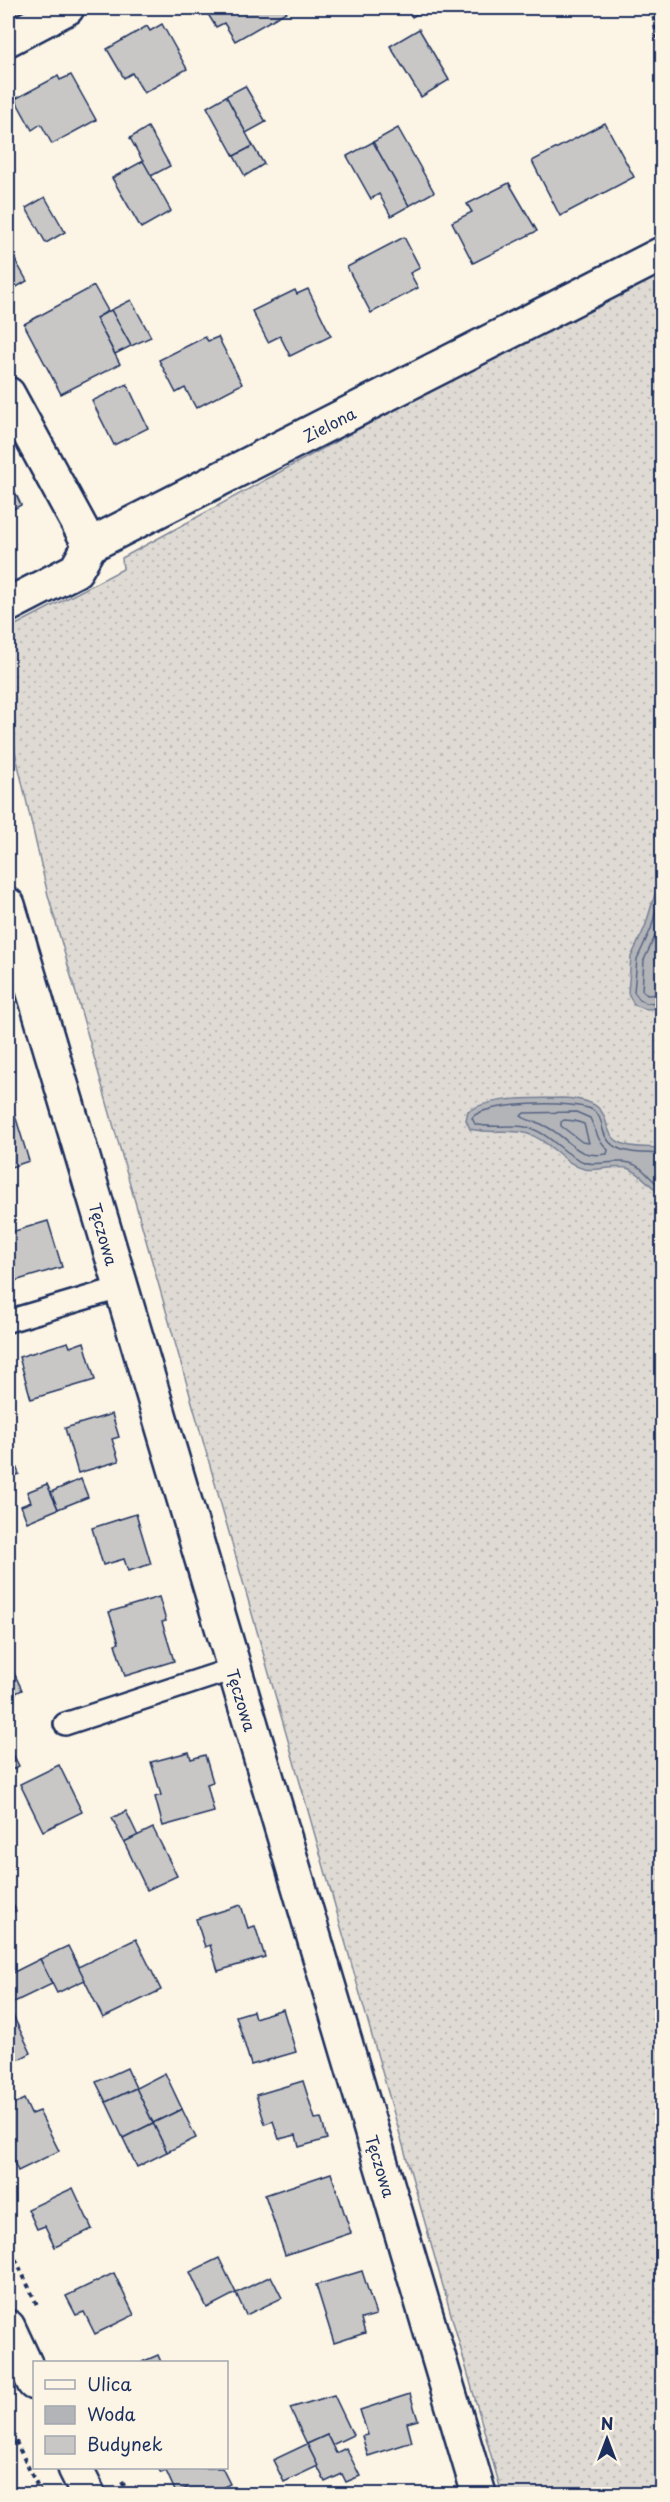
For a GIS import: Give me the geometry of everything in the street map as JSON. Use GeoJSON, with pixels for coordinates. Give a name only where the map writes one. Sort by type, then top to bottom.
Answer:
{"type":"FeatureCollection","features":[{"type":"Feature","properties":{"kind":"street"},"geometry":{"type":"LineString","coordinates":[[8,39],[67,8]]}},
{"type":"Feature","properties":{"kind":"street","name":"Zielona"},"geometry":{"type":"LineString","coordinates":[[90,545],[663,254]]}},
{"type":"Feature","properties":{"kind":"street"},"geometry":{"type":"LineString","coordinates":[[8,394],[90,545],[76,570],[8,605]]}},
{"type":"Feature","properties":{"kind":"street","name":"Tęczowa"},"geometry":{"type":"LineString","coordinates":[[8,905],[479,2494]]}},
{"type":"Feature","properties":{"kind":"street"},"geometry":{"type":"LineString","coordinates":[[8,2327],[33,2382]]}},
{"type":"Feature","properties":{"kind":"street"},"geometry":{"type":"LineString","coordinates":[[76,2469],[88,2494]]}},
{"type":"Feature","properties":{"kind":"lane"},"geometry":{"type":"LineString","coordinates":[[8,1321],[120,1288]]}},
{"type":"Feature","properties":{"kind":"lane"},"geometry":{"type":"LineString","coordinates":[[64,1724],[233,1669]]}},
{"type":"Feature","properties":{"kind":"path"},"geometry":{"type":"LineString","coordinates":[[652,8],[663,65]]}},
{"type":"Feature","properties":{"kind":"path"},"geometry":{"type":"LineString","coordinates":[[8,2243],[41,2313]]}},
{"type":"Feature","properties":{"kind":"path"},"geometry":{"type":"LineString","coordinates":[[8,2425],[41,2494]]}},
{"type":"Feature","properties":{"kind":"shaded area"},"geometry":{"type":"Polygon","coordinates":[[[662,271],[662,2494],[502,2494],[48,895],[8,721],[8,629],[123,569],[122,558],[491,357],[662,271]]]}},
{"type":"Feature","properties":{"kind":"water"},"geometry":{"type":"Polygon","coordinates":[[[662,871],[662,1008],[646,1009],[634,1005],[628,993],[631,957],[645,927],[662,871]]]}},
{"type":"Feature","properties":{"kind":"water"},"geometry":{"type":"Polygon","coordinates":[[[561,1098],[593,1104],[604,1116],[613,1137],[621,1143],[662,1149],[662,1194],[630,1169],[619,1167],[584,1169],[569,1162],[534,1136],[518,1132],[470,1129],[466,1120],[468,1111],[489,1103],[513,1099],[561,1098]]]}},
{"type":"Feature","properties":{"kind":"building"},"geometry":{"type":"Polygon","coordinates":[[[204,8],[293,8],[235,41],[224,23],[216,27],[204,8]]]}},
{"type":"Feature","properties":{"kind":"building"},"geometry":{"type":"Polygon","coordinates":[[[407,8],[428,8],[412,17],[407,8]]]}},
{"type":"Feature","properties":{"kind":"building"},"geometry":{"type":"Polygon","coordinates":[[[162,24],[187,69],[144,93],[132,73],[124,78],[107,49],[147,26],[150,31],[162,24]]]}},
{"type":"Feature","properties":{"kind":"building"},"geometry":{"type":"Polygon","coordinates":[[[419,29],[449,80],[421,97],[390,46],[419,29]]]}},
{"type":"Feature","properties":{"kind":"building"},"geometry":{"type":"Polygon","coordinates":[[[71,75],[96,120],[52,144],[41,124],[32,130],[15,99],[58,76],[60,80],[71,75]]]}},
{"type":"Feature","properties":{"kind":"building"},"geometry":{"type":"Polygon","coordinates":[[[245,86],[266,122],[246,133],[226,96],[245,86]]]}},
{"type":"Feature","properties":{"kind":"building"},"geometry":{"type":"Polygon","coordinates":[[[226,96],[253,146],[234,156],[207,107],[226,96]]]}},
{"type":"Feature","properties":{"kind":"building"},"geometry":{"type":"Polygon","coordinates":[[[605,123],[634,177],[560,216],[532,161],[605,123]]]}},
{"type":"Feature","properties":{"kind":"building"},"geometry":{"type":"Polygon","coordinates":[[[148,127],[170,166],[151,176],[130,138],[148,127]]]}},
{"type":"Feature","properties":{"kind":"building"},"geometry":{"type":"Polygon","coordinates":[[[398,128],[434,192],[409,206],[373,142],[398,128]]]}},
{"type":"Feature","properties":{"kind":"building"},"geometry":{"type":"Polygon","coordinates":[[[373,142],[409,206],[391,216],[379,194],[371,199],[347,156],[373,142]]]}},
{"type":"Feature","properties":{"kind":"building"},"geometry":{"type":"Polygon","coordinates":[[[253,146],[264,164],[245,176],[234,156],[253,146]]]}},
{"type":"Feature","properties":{"kind":"building"},"geometry":{"type":"Polygon","coordinates":[[[143,161],[171,211],[141,228],[112,178],[143,161]]]}},
{"type":"Feature","properties":{"kind":"building"},"geometry":{"type":"Polygon","coordinates":[[[509,183],[537,231],[473,263],[452,222],[472,212],[467,204],[509,183]]]}},
{"type":"Feature","properties":{"kind":"building"},"geometry":{"type":"Polygon","coordinates":[[[45,197],[65,232],[46,243],[26,208],[45,197]]]}},
{"type":"Feature","properties":{"kind":"building"},"geometry":{"type":"Polygon","coordinates":[[[404,237],[420,268],[410,273],[418,288],[371,313],[347,267],[404,237]]]}},
{"type":"Feature","properties":{"kind":"building"},"geometry":{"type":"Polygon","coordinates":[[[14,258],[27,281],[8,292],[8,261],[14,258]]]}},
{"type":"Feature","properties":{"kind":"building"},"geometry":{"type":"Polygon","coordinates":[[[94,286],[108,311],[96,318],[120,364],[61,394],[24,324],[94,286]]]}},
{"type":"Feature","properties":{"kind":"building"},"geometry":{"type":"Polygon","coordinates":[[[308,289],[331,336],[290,356],[280,336],[268,342],[252,311],[295,290],[297,294],[308,289]]]}},
{"type":"Feature","properties":{"kind":"building"},"geometry":{"type":"Polygon","coordinates":[[[131,300],[151,337],[131,346],[111,310],[131,300]]]}},
{"type":"Feature","properties":{"kind":"building"},"geometry":{"type":"Polygon","coordinates":[[[111,310],[131,346],[115,354],[96,318],[111,310]]]}},
{"type":"Feature","properties":{"kind":"building"},"geometry":{"type":"Polygon","coordinates":[[[205,337],[208,341],[218,337],[242,384],[196,408],[185,388],[176,393],[159,360],[205,337]]]}},
{"type":"Feature","properties":{"kind":"building"},"geometry":{"type":"Polygon","coordinates":[[[127,384],[148,428],[114,445],[92,401],[127,384]]]}},
{"type":"Feature","properties":{"kind":"building"},"geometry":{"type":"Polygon","coordinates":[[[8,477],[21,505],[8,512],[8,477]]]}},
{"type":"Feature","properties":{"kind":"building"},"geometry":{"type":"Polygon","coordinates":[[[15,1115],[29,1161],[8,1168],[8,1117],[15,1115]]]}},
{"type":"Feature","properties":{"kind":"building"},"geometry":{"type":"Polygon","coordinates":[[[48,1221],[62,1267],[8,1283],[8,1233],[48,1221]]]}},
{"type":"Feature","properties":{"kind":"building"},"geometry":{"type":"Polygon","coordinates":[[[68,1342],[70,1347],[84,1342],[95,1380],[31,1399],[19,1357],[68,1342]]]}},
{"type":"Feature","properties":{"kind":"building"},"geometry":{"type":"Polygon","coordinates":[[[112,1414],[119,1437],[112,1439],[119,1461],[78,1473],[65,1428],[112,1414]]]}},
{"type":"Feature","properties":{"kind":"building"},"geometry":{"type":"Polygon","coordinates":[[[8,1445],[19,1474],[8,1478],[8,1445]]]}},
{"type":"Feature","properties":{"kind":"building"},"geometry":{"type":"Polygon","coordinates":[[[81,1479],[88,1497],[58,1509],[51,1492],[81,1479]]]}},
{"type":"Feature","properties":{"kind":"building"},"geometry":{"type":"Polygon","coordinates":[[[47,1484],[58,1509],[27,1522],[21,1506],[31,1502],[27,1492],[47,1484]]]}},
{"type":"Feature","properties":{"kind":"building"},"geometry":{"type":"Polygon","coordinates":[[[136,1514],[151,1564],[128,1571],[124,1559],[103,1565],[92,1528],[136,1514]]]}},
{"type":"Feature","properties":{"kind":"building"},"geometry":{"type":"Polygon","coordinates":[[[159,1597],[166,1621],[162,1622],[174,1661],[125,1676],[115,1644],[119,1643],[109,1612],[159,1597]]]}},
{"type":"Feature","properties":{"kind":"building"},"geometry":{"type":"Polygon","coordinates":[[[8,1660],[22,1690],[8,1697],[8,1660]]]}},
{"type":"Feature","properties":{"kind":"building"},"geometry":{"type":"Polygon","coordinates":[[[11,1750],[19,1766],[8,1772],[8,1751],[11,1750]]]}},
{"type":"Feature","properties":{"kind":"building"},"geometry":{"type":"Polygon","coordinates":[[[189,1752],[191,1759],[205,1755],[213,1782],[207,1784],[214,1812],[163,1826],[155,1797],[161,1795],[151,1762],[189,1752]]]}},
{"type":"Feature","properties":{"kind":"building"},"geometry":{"type":"Polygon","coordinates":[[[59,1765],[82,1812],[43,1831],[20,1784],[59,1765]]]}},
{"type":"Feature","properties":{"kind":"building"},"geometry":{"type":"Polygon","coordinates":[[[126,1811],[138,1836],[124,1842],[112,1818],[126,1811]]]}},
{"type":"Feature","properties":{"kind":"building"},"geometry":{"type":"Polygon","coordinates":[[[153,1828],[177,1876],[147,1890],[124,1842],[153,1828]]]}},
{"type":"Feature","properties":{"kind":"building"},"geometry":{"type":"Polygon","coordinates":[[[8,1893],[16,1911],[8,1915],[8,1893]]]}},
{"type":"Feature","properties":{"kind":"building"},"geometry":{"type":"Polygon","coordinates":[[[241,1905],[248,1928],[255,1926],[265,1957],[218,1971],[210,1945],[205,1947],[196,1919],[241,1905]]]}},
{"type":"Feature","properties":{"kind":"building"},"geometry":{"type":"Polygon","coordinates":[[[136,1939],[161,1990],[103,2018],[78,1967],[136,1939]]]}},
{"type":"Feature","properties":{"kind":"building"},"geometry":{"type":"Polygon","coordinates":[[[68,1946],[85,1980],[57,1993],[40,1959],[68,1946]]]}},
{"type":"Feature","properties":{"kind":"building"},"geometry":{"type":"Polygon","coordinates":[[[40,1959],[52,1984],[8,2005],[8,1975],[40,1959]]]}},
{"type":"Feature","properties":{"kind":"building"},"geometry":{"type":"Polygon","coordinates":[[[8,2005],[31,2053],[14,2062],[12,2058],[8,2060],[8,2005]]]}},
{"type":"Feature","properties":{"kind":"building"},"geometry":{"type":"Polygon","coordinates":[[[283,2009],[296,2052],[251,2065],[236,2016],[253,2011],[255,2018],[283,2009]]]}},
{"type":"Feature","properties":{"kind":"building"},"geometry":{"type":"Polygon","coordinates":[[[127,2068],[136,2088],[106,2102],[96,2082],[127,2068]]]}},
{"type":"Feature","properties":{"kind":"building"},"geometry":{"type":"Polygon","coordinates":[[[165,2073],[182,2109],[153,2123],[136,2088],[165,2073]]]}},
{"type":"Feature","properties":{"kind":"building"},"geometry":{"type":"Polygon","coordinates":[[[303,2081],[315,2119],[321,2118],[327,2139],[299,2147],[296,2135],[279,2139],[273,2121],[265,2124],[256,2095],[303,2081]]]}},
{"type":"Feature","properties":{"kind":"building"},"geometry":{"type":"Polygon","coordinates":[[[136,2088],[153,2123],[123,2138],[106,2102],[136,2088]]]}},
{"type":"Feature","properties":{"kind":"building"},"geometry":{"type":"Polygon","coordinates":[[[24,2099],[31,2114],[39,2111],[59,2151],[18,2171],[8,2149],[8,2107],[24,2099]]]}},
{"type":"Feature","properties":{"kind":"building"},"geometry":{"type":"Polygon","coordinates":[[[182,2109],[196,2138],[167,2152],[153,2123],[182,2109]]]}},
{"type":"Feature","properties":{"kind":"building"},"geometry":{"type":"Polygon","coordinates":[[[153,2123],[167,2152],[137,2167],[123,2138],[153,2123]]]}},
{"type":"Feature","properties":{"kind":"building"},"geometry":{"type":"Polygon","coordinates":[[[331,2173],[351,2233],[285,2255],[265,2195],[331,2173]]]}},
{"type":"Feature","properties":{"kind":"building"},"geometry":{"type":"Polygon","coordinates":[[[73,2188],[92,2229],[55,2247],[45,2226],[37,2229],[28,2209],[73,2188]]]}},
{"type":"Feature","properties":{"kind":"building"},"geometry":{"type":"Polygon","coordinates":[[[219,2258],[236,2293],[207,2308],[190,2272],[219,2258]]]}},
{"type":"Feature","properties":{"kind":"building"},"geometry":{"type":"Polygon","coordinates":[[[362,2271],[376,2315],[361,2319],[365,2333],[334,2343],[316,2285],[362,2271]]]}},
{"type":"Feature","properties":{"kind":"building"},"geometry":{"type":"Polygon","coordinates":[[[114,2273],[134,2315],[95,2334],[84,2312],[76,2315],[66,2296],[114,2273]]]}},
{"type":"Feature","properties":{"kind":"building"},"geometry":{"type":"Polygon","coordinates":[[[271,2276],[282,2298],[246,2315],[236,2293],[271,2276]]]}},
{"type":"Feature","properties":{"kind":"building"},"geometry":{"type":"Polygon","coordinates":[[[158,2355],[161,2361],[144,2361],[158,2355]]]}},
{"type":"Feature","properties":{"kind":"building"},"geometry":{"type":"Polygon","coordinates":[[[410,2394],[418,2420],[407,2423],[412,2442],[368,2456],[362,2436],[368,2435],[360,2410],[410,2394]]]}},
{"type":"Feature","properties":{"kind":"building"},"geometry":{"type":"Polygon","coordinates":[[[334,2395],[353,2435],[332,2445],[327,2435],[307,2444],[290,2408],[334,2395]]]}},
{"type":"Feature","properties":{"kind":"building"},"geometry":{"type":"Polygon","coordinates":[[[327,2435],[336,2453],[346,2448],[360,2476],[346,2482],[342,2474],[325,2482],[307,2444],[327,2435]]]}},
{"type":"Feature","properties":{"kind":"building"},"geometry":{"type":"Polygon","coordinates":[[[307,2444],[318,2466],[284,2482],[273,2460],[307,2444]]]}},
{"type":"Feature","properties":{"kind":"building"},"geometry":{"type":"Polygon","coordinates":[[[159,2469],[222,2469],[230,2484],[209,2494],[191,2494],[187,2488],[176,2493],[166,2471],[161,2473],[159,2469]]]}}]}
